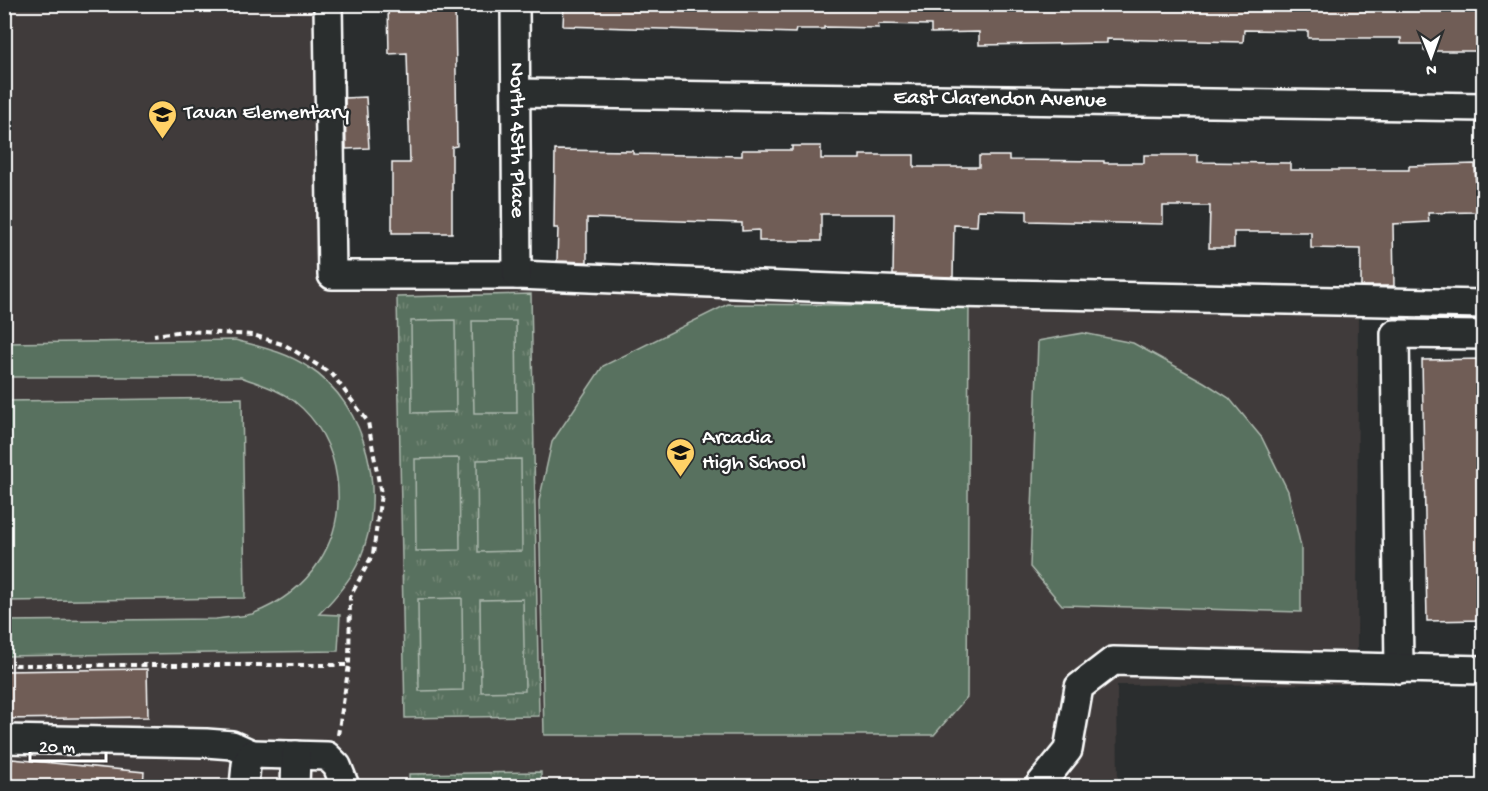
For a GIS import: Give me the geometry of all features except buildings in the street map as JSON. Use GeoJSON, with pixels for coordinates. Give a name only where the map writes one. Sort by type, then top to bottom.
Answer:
{"type":"FeatureCollection","features":[{"type":"Feature","properties":{"kind":"street"},"geometry":{"type":"LineString","coordinates":[[328,4],[332,275],[517,275],[956,293],[1484,304]]}},
{"type":"Feature","properties":{"kind":"street","name":"North 45th Place"},"geometry":{"type":"LineString","coordinates":[[515,4],[517,275]]}},
{"type":"Feature","properties":{"kind":"street","name":"East Clarendon Avenue"},"geometry":{"type":"LineString","coordinates":[[517,93],[1484,107]]}},
{"type":"Feature","properties":{"kind":"street"},"geometry":{"type":"LineString","coordinates":[[1399,669],[1395,333],[1484,335]]}},
{"type":"Feature","properties":{"kind":"street"},"geometry":{"type":"LineString","coordinates":[[1067,786],[1068,750],[1079,687],[1113,662],[1484,670]]}},
{"type":"Feature","properties":{"kind":"street"},"geometry":{"type":"LineString","coordinates":[[4,739],[206,743],[232,745],[252,754],[327,756],[337,766],[345,786]]}},
{"type":"Feature","properties":{"kind":"street"},"geometry":{"type":"LineString","coordinates":[[1039,786],[1068,750]]}},
{"type":"Feature","properties":{"kind":"street"},"geometry":{"type":"LineString","coordinates":[[244,786],[246,765],[252,754]]}},
{"type":"Feature","properties":{"kind":"street"},"geometry":{"type":"LineString","coordinates":[[295,786],[296,755]]}},
{"type":"Feature","properties":{"kind":"path"},"geometry":{"type":"LineString","coordinates":[[154,335],[185,331],[253,335],[285,345],[332,374],[368,422],[381,494],[373,554],[350,597],[349,664],[337,739]]}},
{"type":"Feature","properties":{"kind":"path"},"geometry":{"type":"LineString","coordinates":[[4,665],[349,664]]}},
{"type":"Feature","properties":{"kind":"shaded area","name":"Arcadia High School"},"geometry":{"type":"Polygon","coordinates":[[[5,5],[318,5],[323,275],[1358,302],[1357,684],[1117,685],[1118,786],[5,786],[5,5]]]}},
{"type":"Feature","properties":{"kind":"green space"},"geometry":{"type":"Polygon","coordinates":[[[531,294],[539,716],[405,718],[397,297],[531,294]]]}},
{"type":"Feature","properties":{"kind":"green space"},"geometry":{"type":"Polygon","coordinates":[[[728,304],[969,306],[967,697],[934,735],[544,735],[539,501],[552,442],[603,366],[728,304]]]}},
{"type":"Feature","properties":{"kind":"green space"},"geometry":{"type":"Polygon","coordinates":[[[455,320],[456,412],[412,413],[411,321],[455,320]]]}},
{"type":"Feature","properties":{"kind":"green space"},"geometry":{"type":"Polygon","coordinates":[[[472,321],[516,321],[517,413],[474,413],[472,321]]]}},
{"type":"Feature","properties":{"kind":"green space"},"geometry":{"type":"Polygon","coordinates":[[[1083,333],[1133,343],[1204,382],[1229,398],[1262,438],[1288,491],[1301,547],[1301,612],[1062,605],[1030,567],[1038,341],[1083,333]]]}},
{"type":"Feature","properties":{"kind":"green space"},"geometry":{"type":"Polygon","coordinates":[[[235,340],[291,357],[329,384],[346,404],[367,453],[372,507],[368,534],[360,559],[352,574],[319,614],[340,615],[338,651],[5,656],[5,621],[216,619],[248,615],[273,604],[291,592],[319,562],[329,543],[335,523],[338,502],[335,468],[328,446],[318,427],[303,409],[288,397],[241,377],[5,377],[5,343],[235,340]]]}},
{"type":"Feature","properties":{"kind":"green space"},"geometry":{"type":"Polygon","coordinates":[[[242,398],[245,598],[5,601],[5,401],[242,398]]]}},
{"type":"Feature","properties":{"kind":"green space"},"geometry":{"type":"Polygon","coordinates":[[[459,458],[460,550],[416,551],[415,459],[459,458]]]}},
{"type":"Feature","properties":{"kind":"green space"},"geometry":{"type":"Polygon","coordinates":[[[521,459],[522,551],[478,552],[477,460],[521,459]]]}},
{"type":"Feature","properties":{"kind":"green space"},"geometry":{"type":"Polygon","coordinates":[[[462,598],[463,690],[419,691],[418,599],[462,598]]]}},
{"type":"Feature","properties":{"kind":"green space"},"geometry":{"type":"Polygon","coordinates":[[[523,599],[525,691],[481,692],[480,600],[523,599]]]}},
{"type":"Feature","properties":{"kind":"green space"},"geometry":{"type":"Polygon","coordinates":[[[541,772],[541,786],[409,786],[409,774],[541,772]]]}},
{"type":"Feature","properties":{"kind":"place","name":"Tavan Elementary"},"geometry":{"type":"Point","coordinates":[163,140]}},
{"type":"Feature","properties":{"kind":"place","name":"Arcadia High School"},"geometry":{"type":"Point","coordinates":[681,478]}}]}
